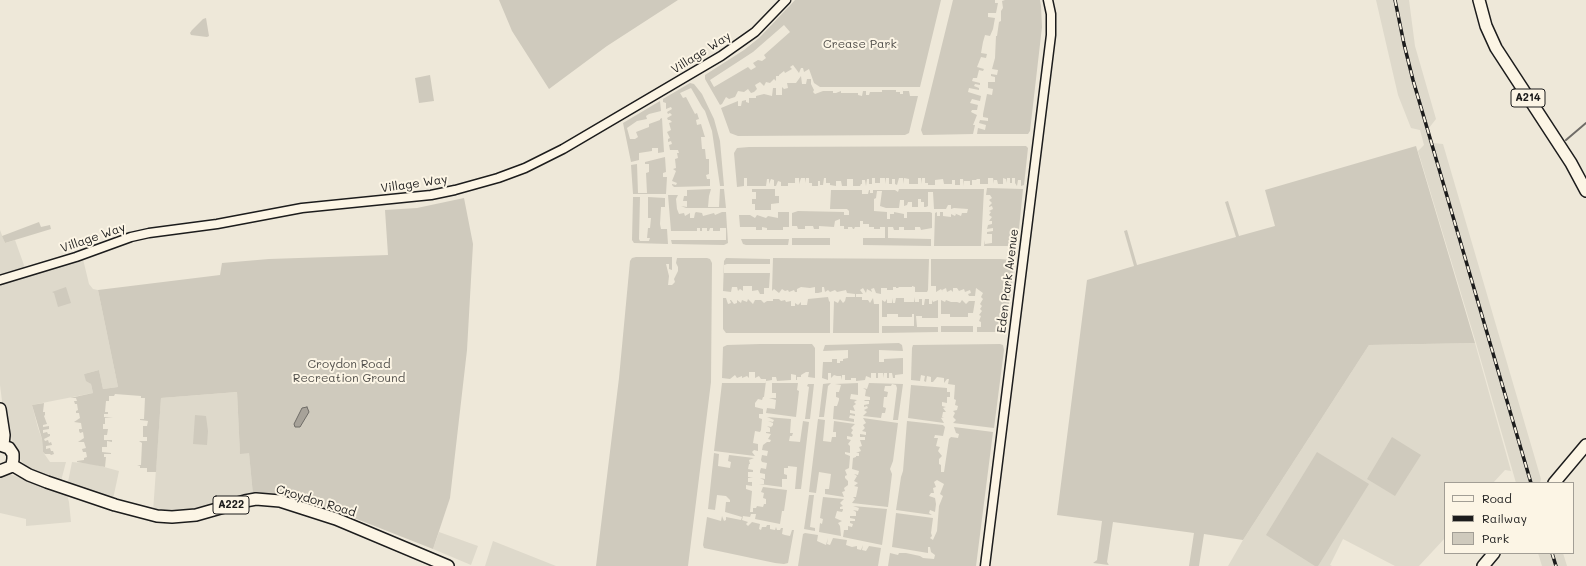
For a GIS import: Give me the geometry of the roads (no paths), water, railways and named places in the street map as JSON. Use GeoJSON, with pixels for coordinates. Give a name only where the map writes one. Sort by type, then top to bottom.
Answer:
{"type":"FeatureCollection","features":[{"type":"Feature","properties":{"kind":"main road","name":"A214"},"geometry":{"type":"LineString","coordinates":[[1480,0],[1486,26],[1496,48],[1571,163],[1586,191]]}},
{"type":"Feature","properties":{"kind":"main road"},"geometry":{"type":"LineString","coordinates":[[0,409],[4,434],[2,445],[9,448],[13,454],[12,465],[0,471]]}},
{"type":"Feature","properties":{"kind":"main road"},"geometry":{"type":"LineString","coordinates":[[1555,482],[1586,445]]}},
{"type":"Feature","properties":{"kind":"main road","name":"Croydon Road"},"geometry":{"type":"LineString","coordinates":[[12,465],[29,475],[47,482],[136,511],[165,517],[184,517],[196,515],[256,499],[280,502],[336,519],[448,566]]}},
{"type":"Feature","properties":{"kind":"main road"},"geometry":{"type":"LineString","coordinates":[[1483,566],[1493,554]]}},
{"type":"Feature","properties":{"kind":"street","name":"Village Way"},"geometry":{"type":"LineString","coordinates":[[0,280],[149,232],[217,224],[302,208],[431,195],[498,178],[525,168],[563,149],[721,56],[755,32],[786,0]]}},
{"type":"Feature","properties":{"kind":"street","name":"Eden Park Avenue"},"geometry":{"type":"LineString","coordinates":[[985,566],[1050,35],[1051,14],[1048,0]]}},
{"type":"Feature","properties":{"kind":"waterway"},"geometry":{"type":"LineString","coordinates":[[1566,140],[1586,123]]}},
{"type":"Feature","properties":{"kind":"railway"},"geometry":{"type":"LineString","coordinates":[[1395,0],[1413,80],[1531,482]]}},
{"type":"Feature","properties":{"kind":"railway"},"geometry":{"type":"LineString","coordinates":[[1552,554],[1556,566]]}},
{"type":"Feature","properties":{"kind":"park label","name":"Crease Park"},"geometry":{"type":"Point","coordinates":[860,44]}},
{"type":"Feature","properties":{"kind":"park label","name":"Croydon Road Recreation Ground"},"geometry":{"type":"Point","coordinates":[349,371]}}]}
